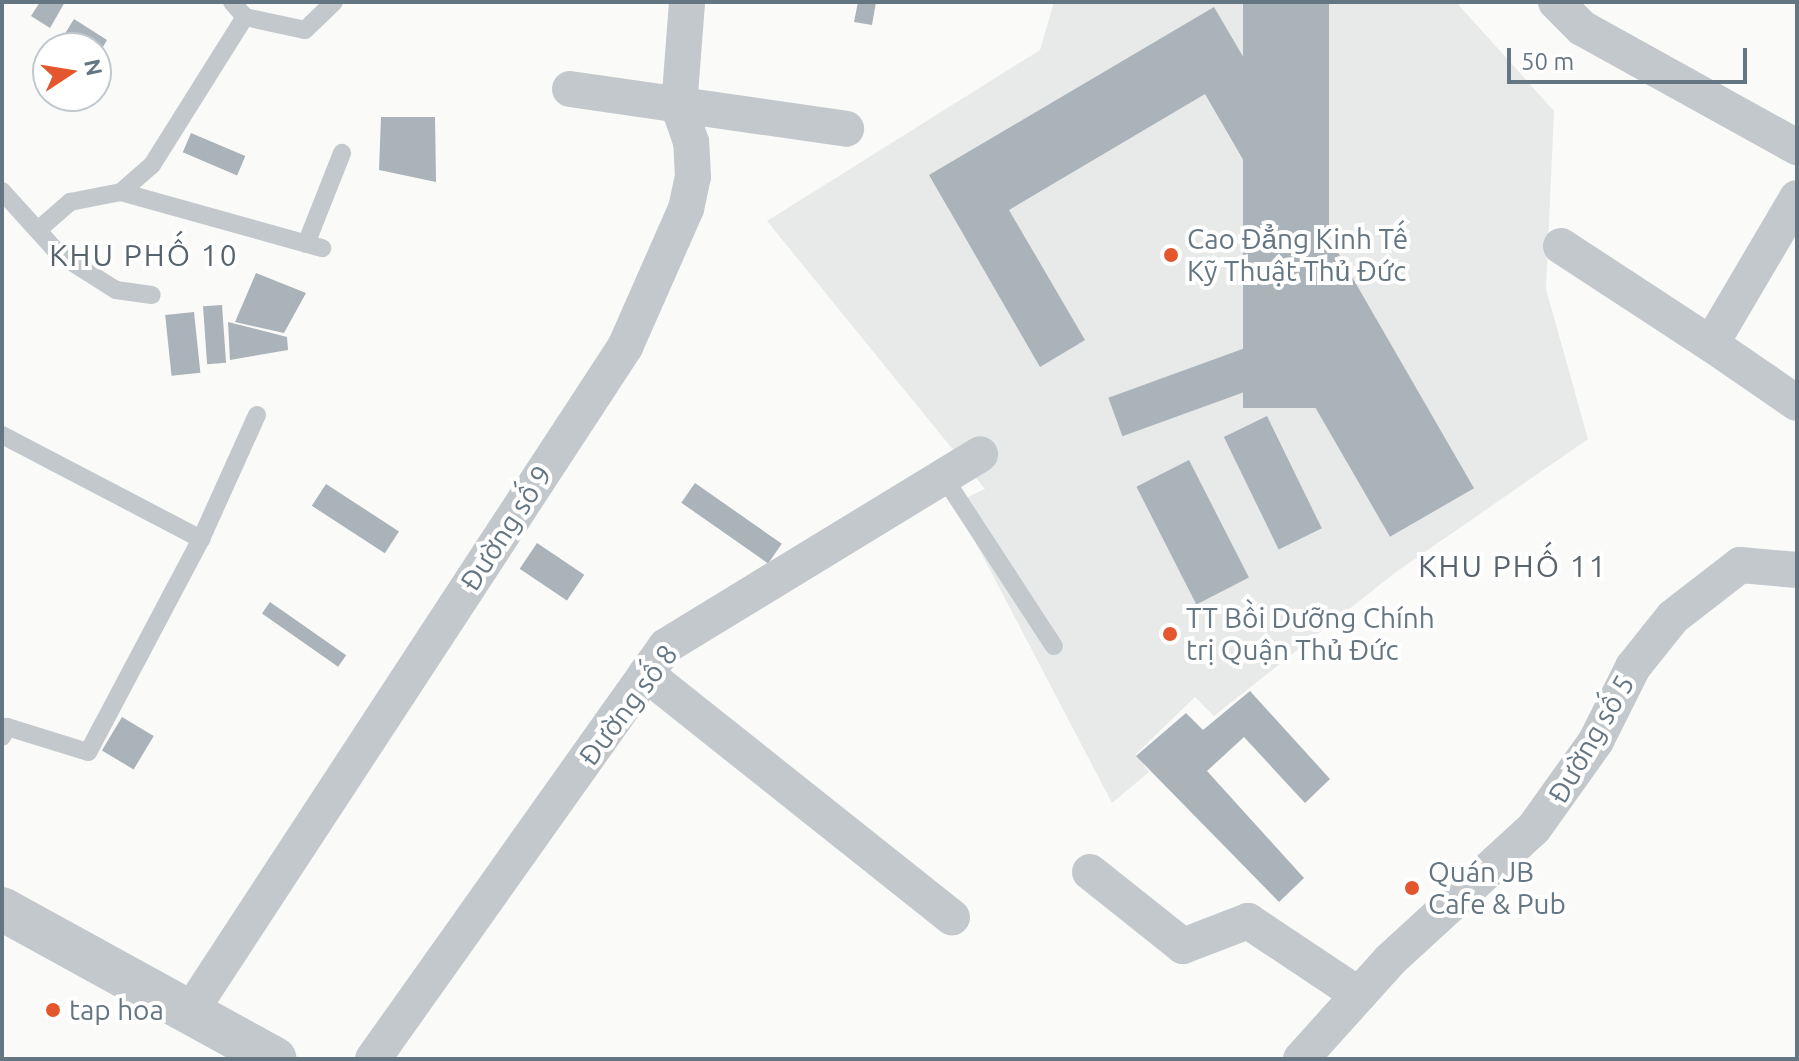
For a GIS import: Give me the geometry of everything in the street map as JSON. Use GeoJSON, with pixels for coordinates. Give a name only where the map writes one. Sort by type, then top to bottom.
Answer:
{"type":"FeatureCollection","features":[{"type":"Feature","properties":{"kind":"street","name":"Đường số 9"},"geometry":{"type":"LineString","coordinates":[[190,1012],[625,347],[686,209],[693,177],[691,142],[679,107],[687,2]]}},
{"type":"Feature","properties":{"kind":"street"},"geometry":{"type":"LineString","coordinates":[[1556,2],[1582,28],[1797,147]]}},
{"type":"Feature","properties":{"kind":"street"},"geometry":{"type":"LineString","coordinates":[[570,89],[846,129]]}},
{"type":"Feature","properties":{"kind":"street"},"geometry":{"type":"LineString","coordinates":[[1711,344],[1797,198]]}},
{"type":"Feature","properties":{"kind":"street"},"geometry":{"type":"LineString","coordinates":[[1561,246],[1797,403]]}},
{"type":"Feature","properties":{"kind":"street","name":"Đường số 8"},"geometry":{"type":"LineString","coordinates":[[373,1059],[666,646],[980,454]]}},
{"type":"Feature","properties":{"kind":"street","name":"Đường số 5"},"geometry":{"type":"LineString","coordinates":[[1301,1059],[1359,995],[1534,828],[1588,753],[1633,667],[1700,591],[1740,565],[1797,570]]}},
{"type":"Feature","properties":{"kind":"street"},"geometry":{"type":"LineString","coordinates":[[646,674],[952,917]]}},
{"type":"Feature","properties":{"kind":"street"},"geometry":{"type":"LineString","coordinates":[[1090,872],[1183,946],[1248,921],[1359,995]]}},
{"type":"Feature","properties":{"kind":"street"},"geometry":{"type":"LineString","coordinates":[[2,909],[275,1059]]}},
{"type":"Feature","properties":{"kind":"lane"},"geometry":{"type":"LineString","coordinates":[[232,2],[245,17],[305,30],[334,2]]}},
{"type":"Feature","properties":{"kind":"lane"},"geometry":{"type":"LineString","coordinates":[[121,192],[152,165],[173,137],[245,17]]}},
{"type":"Feature","properties":{"kind":"lane"},"geometry":{"type":"LineString","coordinates":[[38,230],[70,202],[121,192],[314,246],[342,153]]}},
{"type":"Feature","properties":{"kind":"lane"},"geometry":{"type":"LineString","coordinates":[[2,191],[59,254],[116,290],[152,295]]}},
{"type":"Feature","properties":{"kind":"lane"},"geometry":{"type":"LineString","coordinates":[[2,737],[7,727],[88,752],[201,539],[257,415]]}},
{"type":"Feature","properties":{"kind":"lane"},"geometry":{"type":"LineString","coordinates":[[2,435],[201,539]]}},
{"type":"Feature","properties":{"kind":"lane"},"geometry":{"type":"LineString","coordinates":[[943,476],[1054,646]]}},
{"type":"Feature","properties":{"kind":"shaded area","name":"Cao Đẳng Kinh Tế Kỹ Thuật Thủ Đức"},"geometry":{"type":"Polygon","coordinates":[[[1054,2],[1456,2],[1554,111],[1546,289],[1588,439],[1396,572],[1214,716],[1195,697],[1136,754],[1149,772],[1112,803],[955,503],[985,489],[767,221],[1040,50],[1054,2]]]}},
{"type":"Feature","properties":{"kind":"building"},"geometry":{"type":"Polygon","coordinates":[[[40,2],[65,2],[50,28],[31,16],[40,2]]]}},
{"type":"Feature","properties":{"kind":"building"},"geometry":{"type":"Polygon","coordinates":[[[858,2],[876,2],[872,25],[854,22],[858,2]]]}},
{"type":"Feature","properties":{"kind":"building"},"geometry":{"type":"Polygon","coordinates":[[[1243,2],[1329,2],[1329,408],[1243,408],[1243,2]]]}},
{"type":"Feature","properties":{"kind":"building"},"geometry":{"type":"Polygon","coordinates":[[[1214,7],[1326,198],[1281,225],[1205,94],[1009,210],[1085,340],[1040,367],[929,175],[1214,7]]]}},
{"type":"Feature","properties":{"kind":"building"},"geometry":{"type":"Polygon","coordinates":[[[74,19],[94,32],[66,32],[74,19]]]}},
{"type":"Feature","properties":{"kind":"building"},"geometry":{"type":"Polygon","coordinates":[[[381,117],[435,117],[436,182],[379,170],[381,117]]]}},
{"type":"Feature","properties":{"kind":"building"},"geometry":{"type":"Polygon","coordinates":[[[191,133],[245,156],[237,175],[183,152],[191,133]]]}},
{"type":"Feature","properties":{"kind":"building"},"geometry":{"type":"Polygon","coordinates":[[[1333,244],[1474,488],[1390,537],[1249,292],[1333,244]]]}},
{"type":"Feature","properties":{"kind":"building"},"geometry":{"type":"Polygon","coordinates":[[[256,273],[306,293],[284,333],[235,322],[256,273]]]}},
{"type":"Feature","properties":{"kind":"building"},"geometry":{"type":"Polygon","coordinates":[[[222,305],[226,363],[207,364],[203,306],[222,305]]]}},
{"type":"Feature","properties":{"kind":"building"},"geometry":{"type":"Polygon","coordinates":[[[194,312],[200,373],[172,376],[165,315],[194,312]]]}},
{"type":"Feature","properties":{"kind":"building"},"geometry":{"type":"Polygon","coordinates":[[[228,322],[287,337],[288,350],[230,360],[228,322]]]}},
{"type":"Feature","properties":{"kind":"building"},"geometry":{"type":"Polygon","coordinates":[[[1270,339],[1284,378],[1122,436],[1108,398],[1270,339]]]}},
{"type":"Feature","properties":{"kind":"building"},"geometry":{"type":"Polygon","coordinates":[[[1267,416],[1322,528],[1279,549],[1224,437],[1267,416]]]}},
{"type":"Feature","properties":{"kind":"building"},"geometry":{"type":"Polygon","coordinates":[[[1189,460],[1249,578],[1196,604],[1136,487],[1189,460]]]}},
{"type":"Feature","properties":{"kind":"building"},"geometry":{"type":"Polygon","coordinates":[[[695,483],[782,544],[768,563],[681,503],[695,483]]]}},
{"type":"Feature","properties":{"kind":"building"},"geometry":{"type":"Polygon","coordinates":[[[326,484],[399,531],[385,553],[312,506],[326,484]]]}},
{"type":"Feature","properties":{"kind":"building"},"geometry":{"type":"Polygon","coordinates":[[[537,543],[584,575],[567,601],[520,569],[537,543]]]}},
{"type":"Feature","properties":{"kind":"building"},"geometry":{"type":"Polygon","coordinates":[[[270,602],[346,655],[338,667],[262,613],[270,602]]]}},
{"type":"Feature","properties":{"kind":"building"},"geometry":{"type":"Polygon","coordinates":[[[1250,691],[1330,779],[1305,803],[1244,737],[1207,771],[1304,878],[1279,902],[1136,756],[1186,713],[1203,730],[1250,691]]]}},
{"type":"Feature","properties":{"kind":"building"},"geometry":{"type":"Polygon","coordinates":[[[122,717],[154,736],[134,769],[102,750],[122,717]]]}},
{"type":"Feature","properties":{"kind":"place","name":"Cao Đẳng Kinh Tế Kỹ Thuật Thủ Đức"},"geometry":{"type":"Point","coordinates":[1171,255]}},
{"type":"Feature","properties":{"kind":"place","name":"TT Bồi Dưỡng Chính trị Quận Thủ Đức"},"geometry":{"type":"Point","coordinates":[1170,634]}},
{"type":"Feature","properties":{"kind":"place","name":"Quán JB Cafe & Pub"},"geometry":{"type":"Point","coordinates":[1412,888]}},
{"type":"Feature","properties":{"kind":"place","name":"tap hoa"},"geometry":{"type":"Point","coordinates":[53,1010]}},
{"type":"Feature","properties":{"kind":"district","name":"KHU PHỐ 10"},"geometry":{"type":"Point","coordinates":[144,255]}},
{"type":"Feature","properties":{"kind":"district","name":"KHU PHỐ 11"},"geometry":{"type":"Point","coordinates":[1513,566]}}]}
